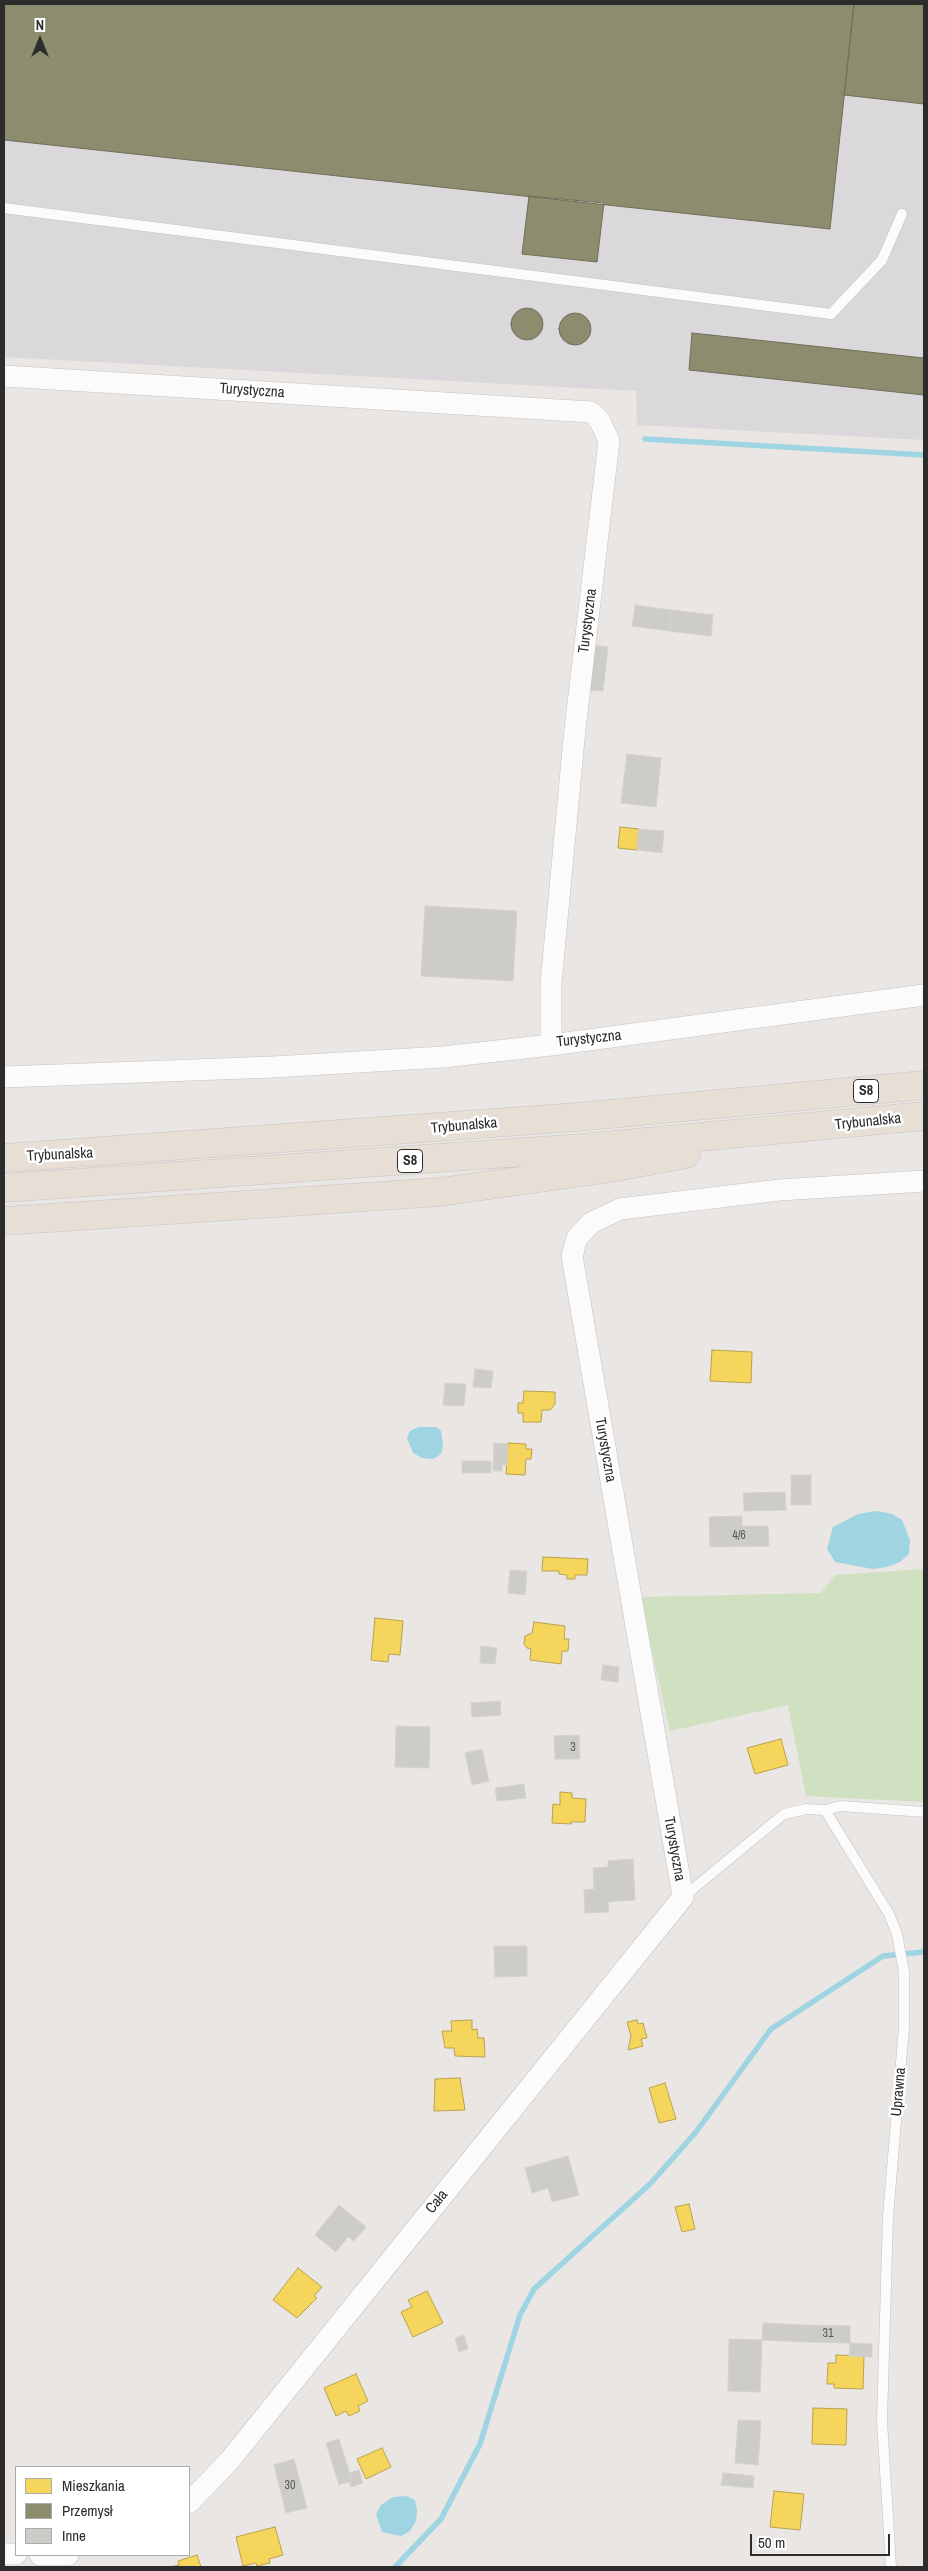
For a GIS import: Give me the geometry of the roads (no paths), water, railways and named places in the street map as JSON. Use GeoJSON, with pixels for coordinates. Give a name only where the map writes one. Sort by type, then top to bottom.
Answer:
{"type":"FeatureCollection","features":[{"type":"Feature","properties":{"kind":"highway","name":"Trybunalska"},"geometry":{"type":"LineString","coordinates":[[4,1158],[577,1118],[924,1085]]}},
{"type":"Feature","properties":{"kind":"highway","name":"Trybunalska"},"geometry":{"type":"LineString","coordinates":[[4,1188],[348,1166],[816,1127],[924,1116]]}},
{"type":"Feature","properties":{"kind":"highway"},"geometry":{"type":"LineString","coordinates":[[4,1221],[470,1189],[611,1168],[816,1127]]}},
{"type":"Feature","properties":{"kind":"street","name":"Turystyczna"},"geometry":{"type":"LineString","coordinates":[[4,376],[591,412],[600,421],[609,441],[575,729],[551,983],[551,1046],[924,996]]}},
{"type":"Feature","properties":{"kind":"street"},"geometry":{"type":"LineString","coordinates":[[4,1077],[283,1066],[443,1057],[551,1046]]}},
{"type":"Feature","properties":{"kind":"street","name":"Turystyczna"},"geometry":{"type":"LineString","coordinates":[[683,1897],[572,1256],[577,1238],[591,1223],[620,1209],[779,1190],[924,1181]]}},
{"type":"Feature","properties":{"kind":"street","name":"Cała"},"geometry":{"type":"LineString","coordinates":[[190,2502],[230,2460],[683,1897]]}},
{"type":"Feature","properties":{"kind":"lane"},"geometry":{"type":"LineString","coordinates":[[4,208],[831,314],[882,260],[902,214]]}},
{"type":"Feature","properties":{"kind":"lane"},"geometry":{"type":"LineString","coordinates":[[683,1897],[784,1814],[806,1809],[825,1810],[841,1806],[924,1812]]}},
{"type":"Feature","properties":{"kind":"lane","name":"Uprawna"},"geometry":{"type":"LineString","coordinates":[[825,1810],[889,1914],[900,1944],[903,1966],[904,2027],[888,2216],[882,2421],[891,2567]]}},
{"type":"Feature","properties":{"kind":"water"},"geometry":{"type":"Polygon","coordinates":[[[419,1427],[436,1427],[441,1431],[443,1446],[441,1454],[433,1459],[422,1458],[413,1453],[407,1438],[410,1431],[419,1427]]]}},
{"type":"Feature","properties":{"kind":"water"},"geometry":{"type":"Polygon","coordinates":[[[877,1511],[892,1514],[902,1520],[910,1540],[909,1554],[900,1562],[887,1567],[873,1569],[835,1562],[827,1549],[833,1527],[858,1514],[877,1511]]]}},
{"type":"Feature","properties":{"kind":"water"},"geometry":{"type":"Polygon","coordinates":[[[406,2496],[415,2500],[417,2510],[416,2521],[410,2531],[401,2536],[382,2532],[376,2514],[381,2505],[393,2497],[406,2496]]]}},
{"type":"Feature","properties":{"kind":"waterway"},"geometry":{"type":"LineString","coordinates":[[645,439],[924,455]]}},
{"type":"Feature","properties":{"kind":"waterway"},"geometry":{"type":"LineString","coordinates":[[395,2567],[441,2519],[480,2444],[520,2315],[534,2289],[650,2184],[696,2132],[771,2029],[883,1956],[924,1952]]}}]}
